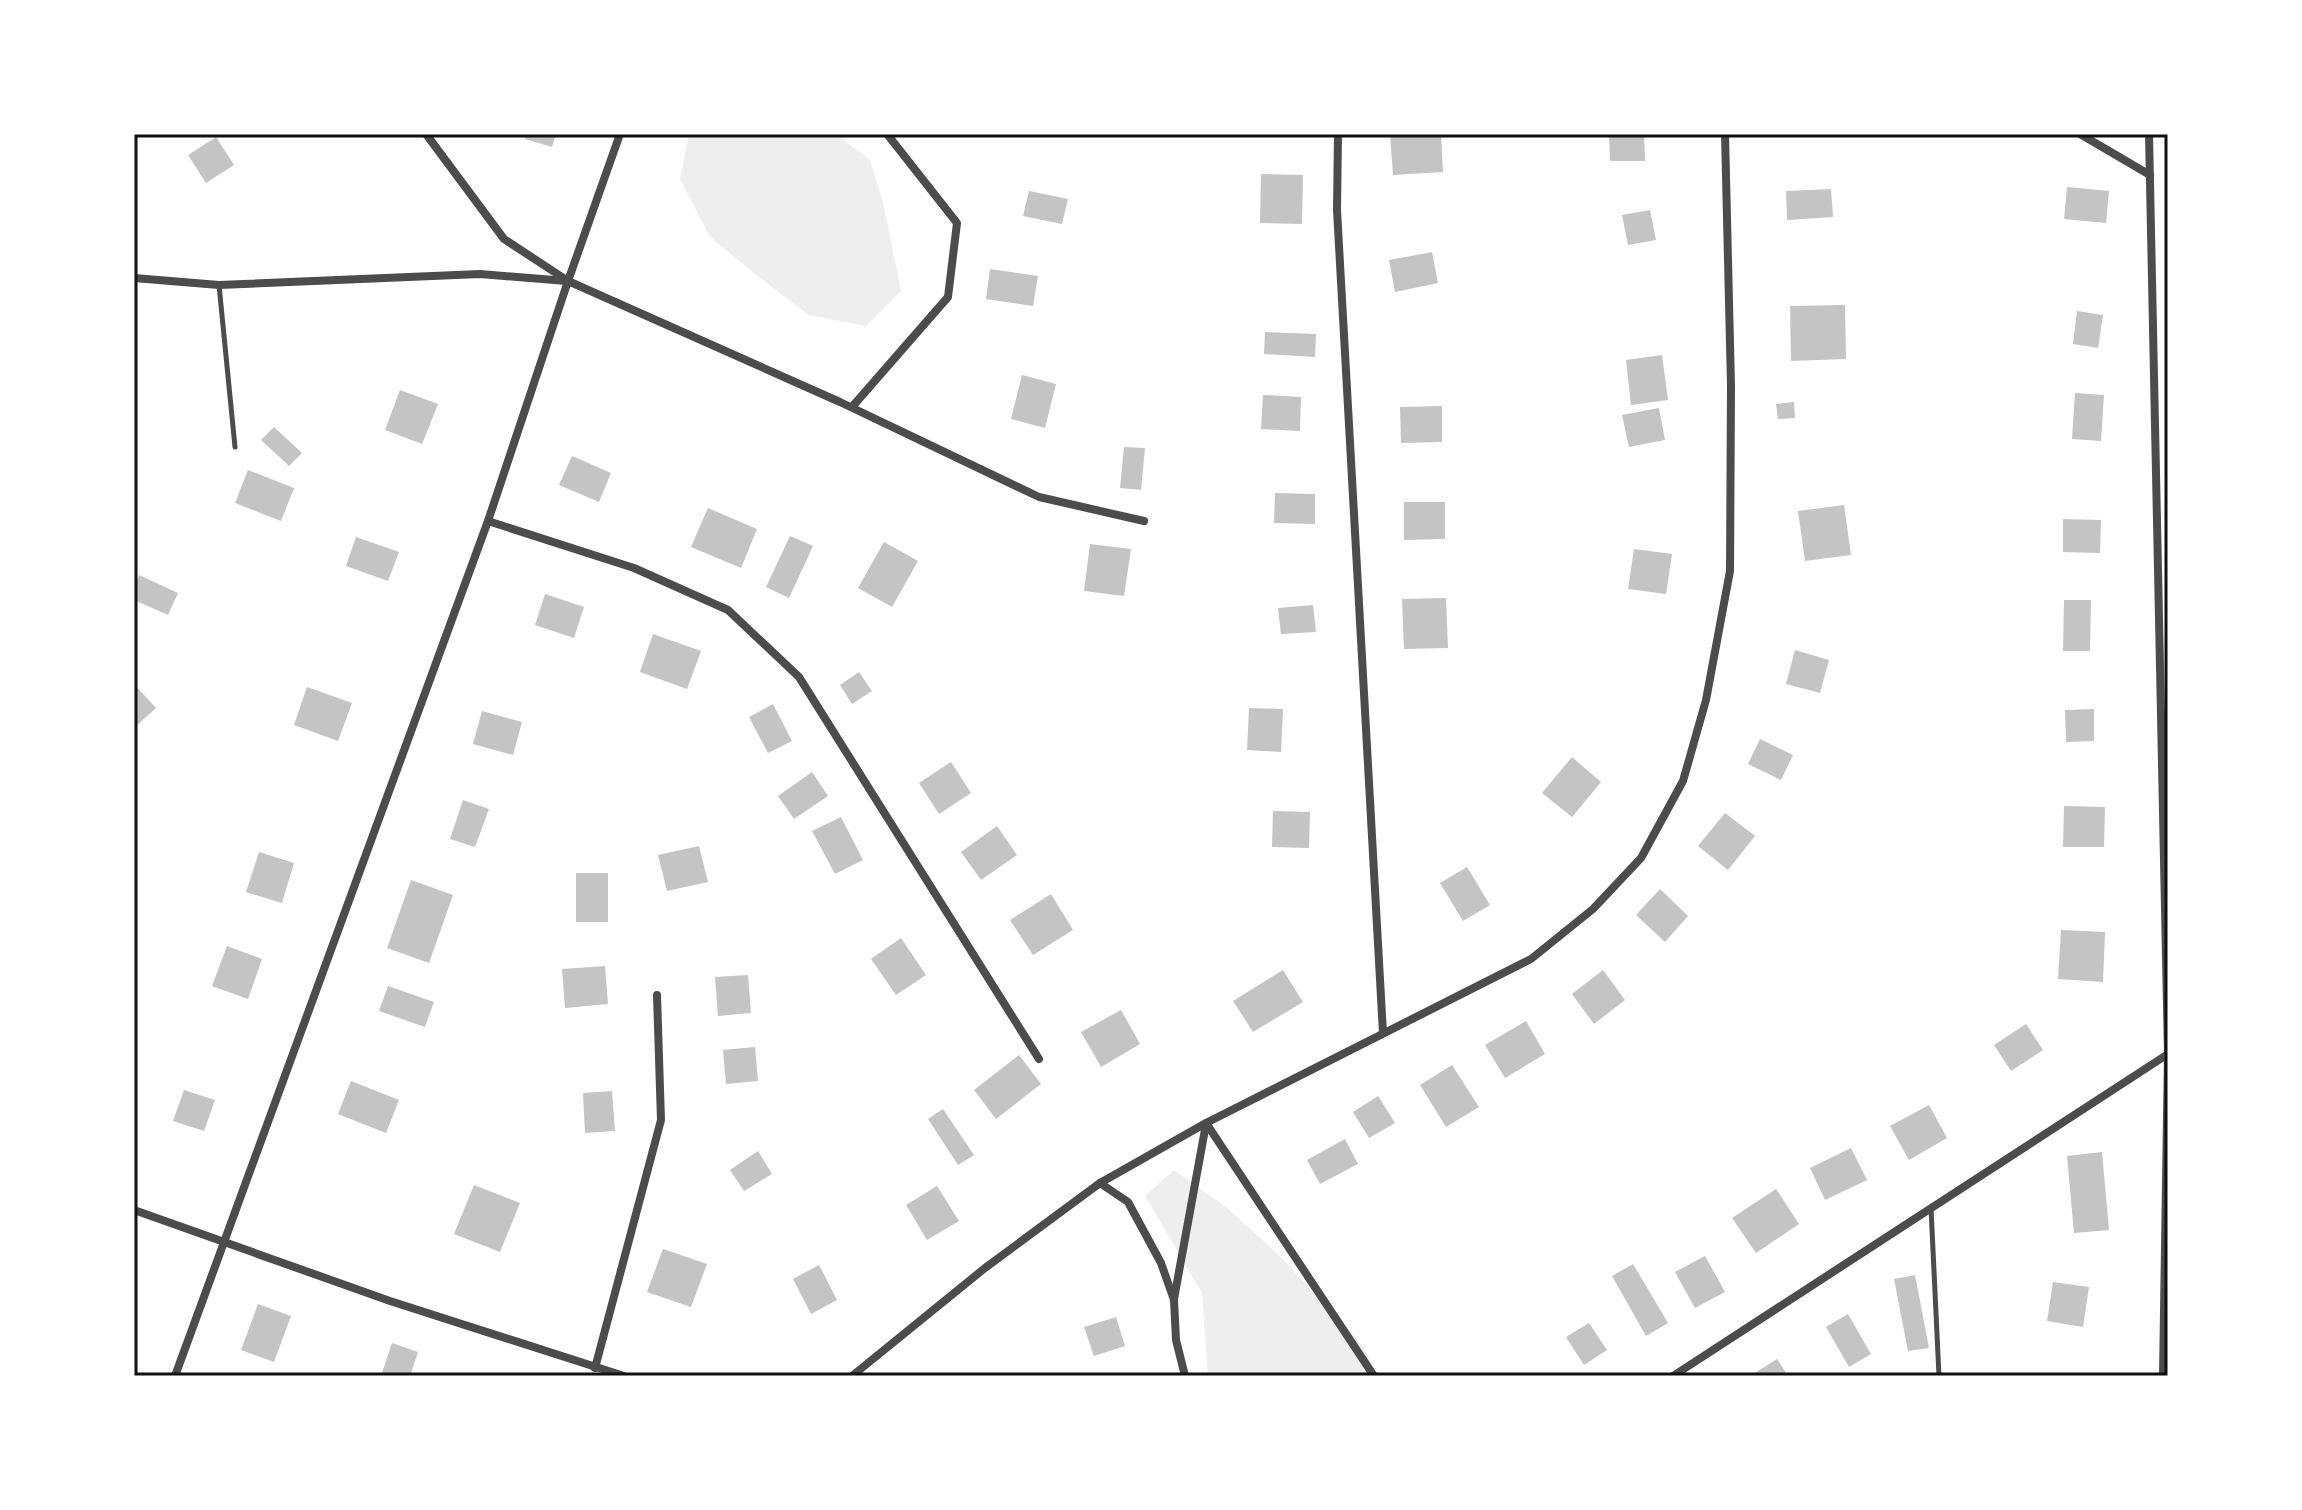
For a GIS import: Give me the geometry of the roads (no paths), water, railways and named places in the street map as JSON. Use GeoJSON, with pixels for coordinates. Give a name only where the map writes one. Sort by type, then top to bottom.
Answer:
{"type":"FeatureCollection","features":[{"type":"Feature","properties":{"kind":"street"},"geometry":{"type":"LineString","coordinates":[[426,134],[504,239],[568,281],[852,407],[1039,497],[1144,521]]}},
{"type":"Feature","properties":{"kind":"street"},"geometry":{"type":"LineString","coordinates":[[175,1376],[488,521],[620,134]]}},
{"type":"Feature","properties":{"kind":"street"},"geometry":{"type":"LineString","coordinates":[[852,407],[948,297],[957,223],[887,134]]}},
{"type":"Feature","properties":{"kind":"street"},"geometry":{"type":"LineString","coordinates":[[1338,134],[1337,210],[1383,1033]]}},
{"type":"Feature","properties":{"kind":"street"},"geometry":{"type":"LineString","coordinates":[[852,1376],[985,1268],[1100,1183],[1206,1123],[1531,959],[1593,909],[1641,858],[1683,781],[1706,700],[1730,571],[1731,386],[1725,134]]}},
{"type":"Feature","properties":{"kind":"street"},"geometry":{"type":"LineString","coordinates":[[2080,134],[2150,175]]}},
{"type":"Feature","properties":{"kind":"street"},"geometry":{"type":"LineString","coordinates":[[2149,134],[2168,1054],[2163,1376]]}},
{"type":"Feature","properties":{"kind":"street"},"geometry":{"type":"LineString","coordinates":[[134,278],[219,285],[480,274],[568,281]]}},
{"type":"Feature","properties":{"kind":"street"},"geometry":{"type":"LineString","coordinates":[[488,521],[634,568],[728,610],[799,677],[1039,1059]]}},
{"type":"Feature","properties":{"kind":"street"},"geometry":{"type":"LineString","coordinates":[[595,1368],[661,1120],[657,995]]}},
{"type":"Feature","properties":{"kind":"street"},"geometry":{"type":"LineString","coordinates":[[1673,1376],[2168,1054]]}},
{"type":"Feature","properties":{"kind":"street"},"geometry":{"type":"LineString","coordinates":[[1185,1376],[1176,1340],[1174,1300],[1206,1123]]}},
{"type":"Feature","properties":{"kind":"street"},"geometry":{"type":"LineString","coordinates":[[1206,1123],[1374,1376]]}},
{"type":"Feature","properties":{"kind":"street"},"geometry":{"type":"LineString","coordinates":[[1100,1183],[1128,1202],[1161,1263],[1174,1300]]}},
{"type":"Feature","properties":{"kind":"street"},"geometry":{"type":"LineString","coordinates":[[134,1210],[390,1301],[624,1376]]}},
{"type":"Feature","properties":{"kind":"lane"},"geometry":{"type":"LineString","coordinates":[[219,285],[235,447]]}},
{"type":"Feature","properties":{"kind":"lane"},"geometry":{"type":"LineString","coordinates":[[1931,1207],[1939,1376]]}}]}
